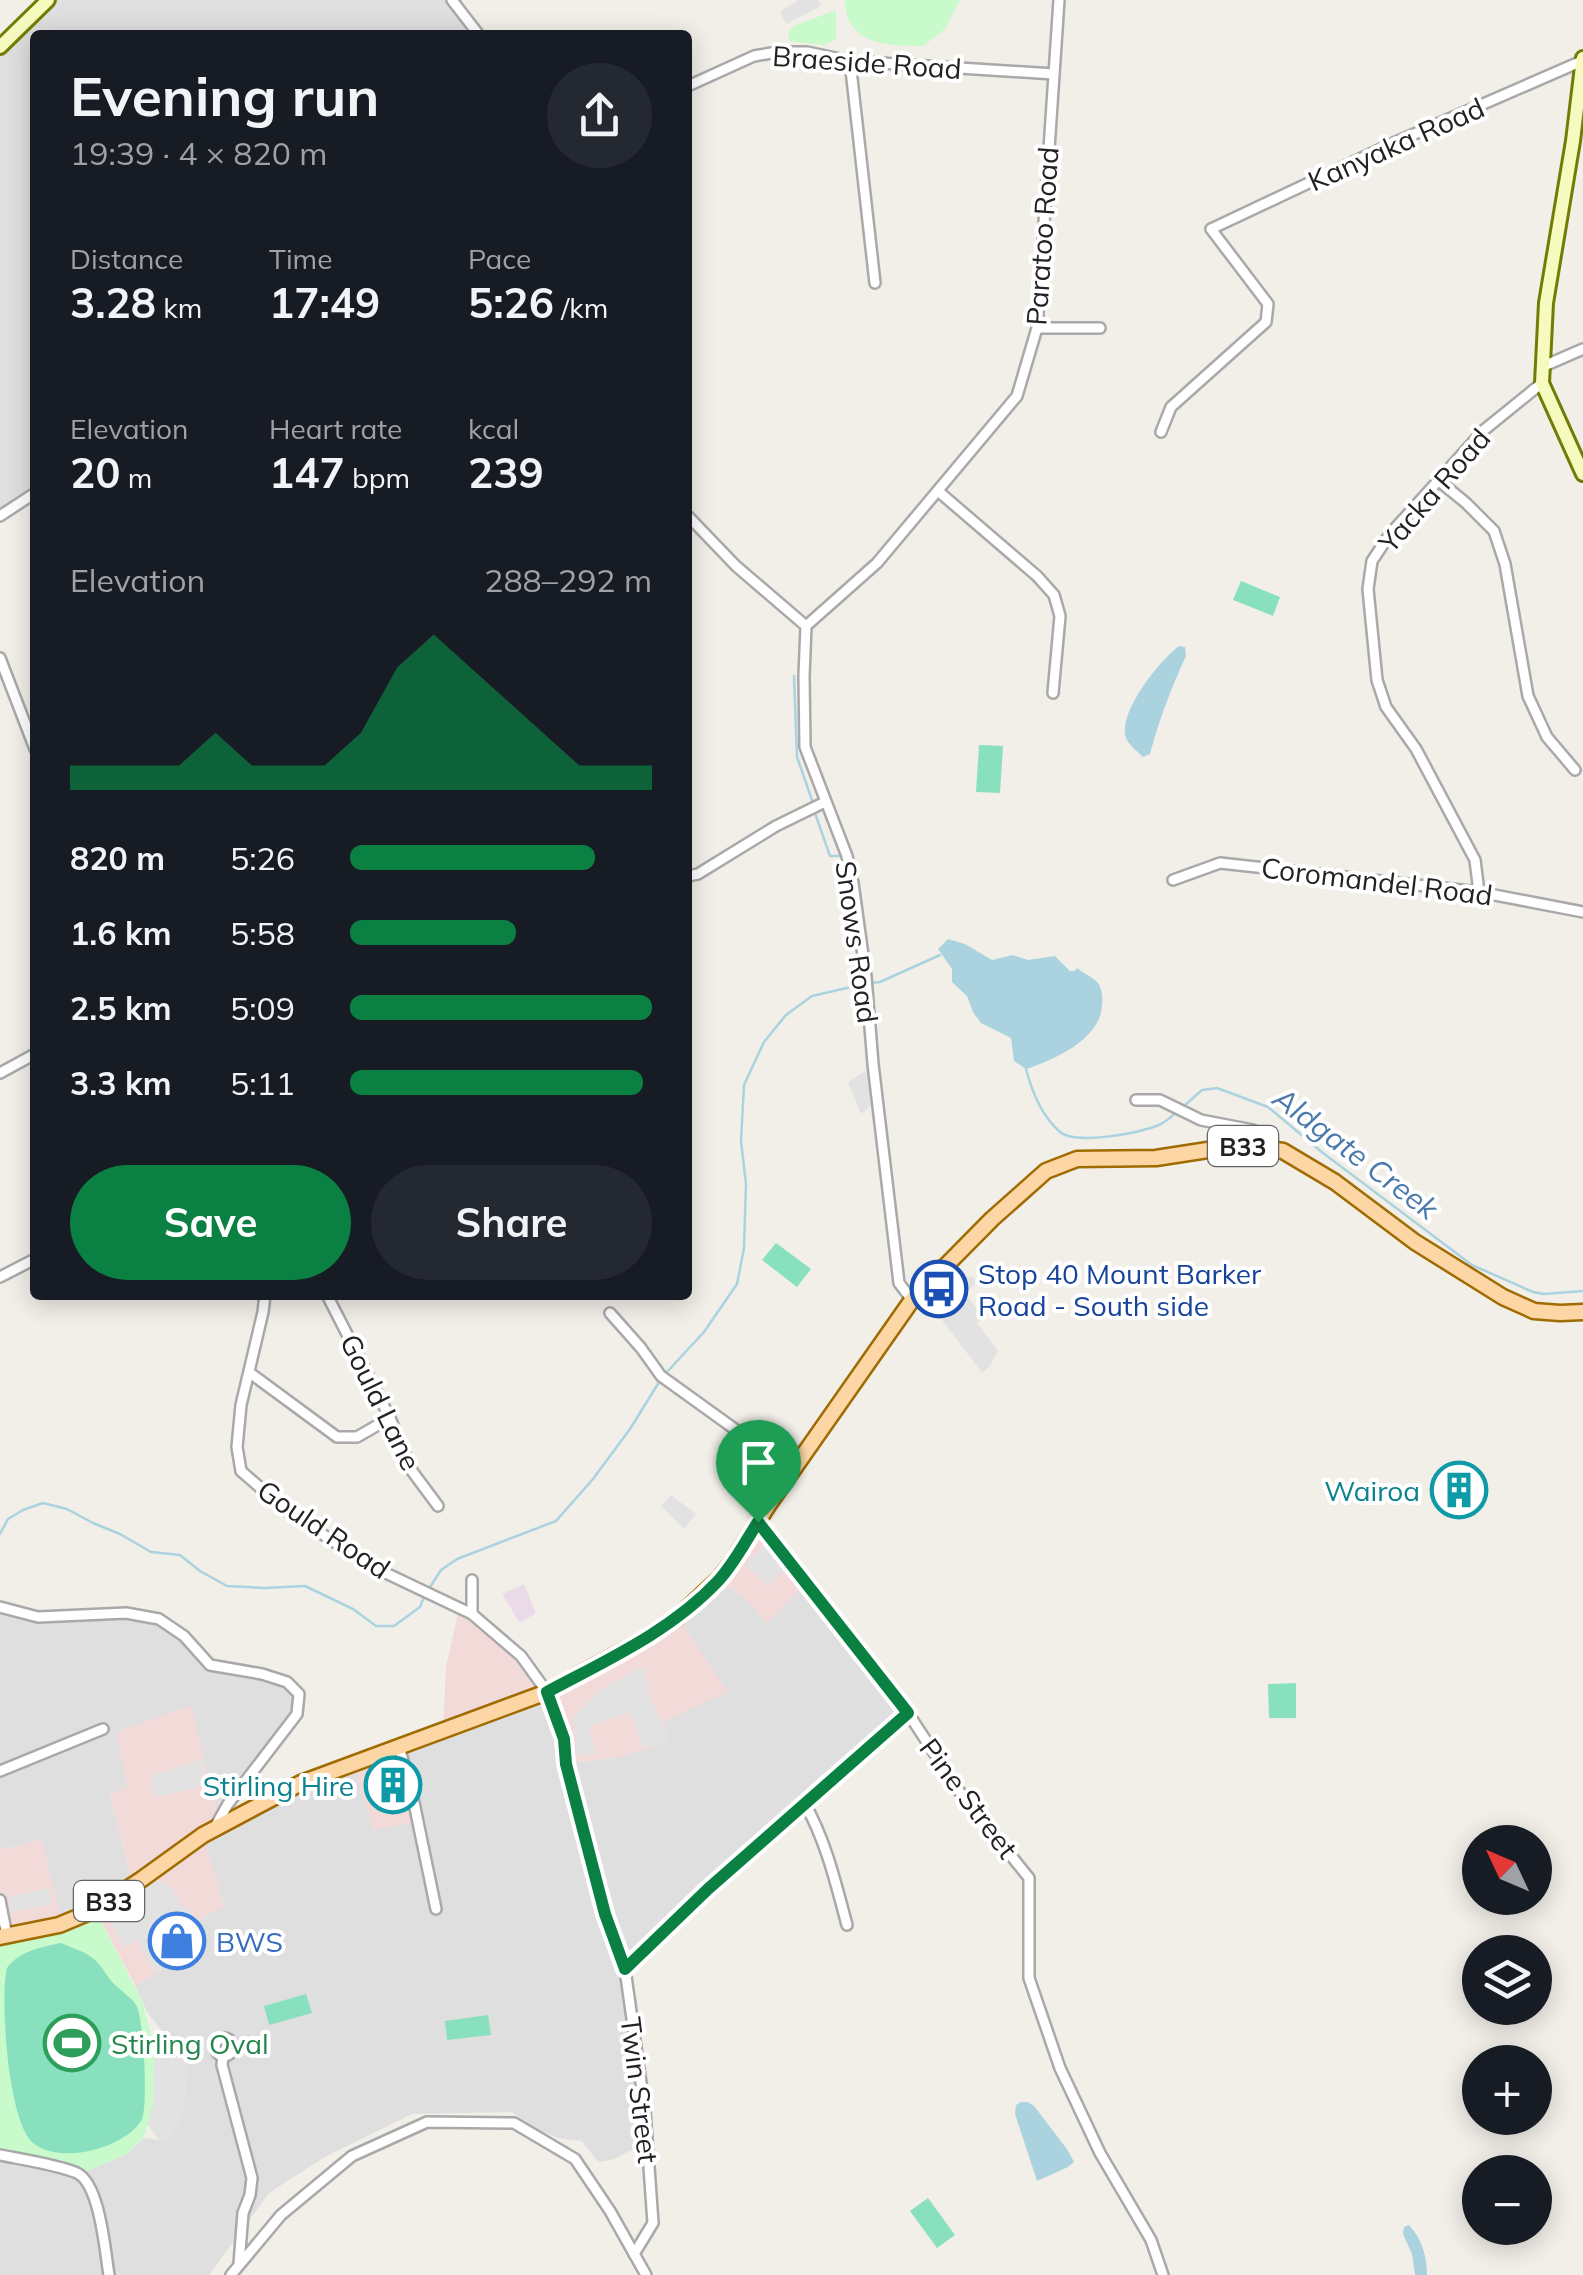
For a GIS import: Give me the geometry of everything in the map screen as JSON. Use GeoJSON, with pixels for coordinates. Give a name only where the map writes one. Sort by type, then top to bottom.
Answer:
{"type":"FeatureCollection","features":[{"type":"Feature","properties":{"kind":"main road","name":"B33"},"geometry":{"type":"LineString","coordinates":[[4,1937],[58,1925],[95,1910],[215,1827],[301,1783],[547,1692],[678,1617],[719,1579],[912,1300],[1046,1171],[1078,1159],[1156,1158],[1240,1145],[1283,1151],[1503,1297],[1534,1310],[1583,1312]]}},
{"type":"Feature","properties":{"kind":"street"},"geometry":{"type":"LineString","coordinates":[[0,47],[48,0]]}},
{"type":"Feature","properties":{"kind":"street"},"geometry":{"type":"LineString","coordinates":[[452,0],[476,30]]}},
{"type":"Feature","properties":{"kind":"street","name":"Paratoo Road"},"geometry":{"type":"LineString","coordinates":[[806,626],[878,563],[1016,396],[1037,328],[1060,0]]}},
{"type":"Feature","properties":{"kind":"street","name":"Braeside Road"},"geometry":{"type":"LineString","coordinates":[[692,84],[754,56],[778,52],[807,52],[850,61],[1054,74]]}},
{"type":"Feature","properties":{"kind":"street"},"geometry":{"type":"LineString","coordinates":[[1583,60],[1574,142],[1546,302],[1542,383],[1583,474]]}},
{"type":"Feature","properties":{"kind":"street","name":"Kanyaka Road"},"geometry":{"type":"LineString","coordinates":[[1160,432],[1171,407],[1266,322],[1268,304],[1211,229],[1583,60]]}},
{"type":"Feature","properties":{"kind":"street"},"geometry":{"type":"LineString","coordinates":[[850,61],[875,283]]}},
{"type":"Feature","properties":{"kind":"street"},"geometry":{"type":"LineString","coordinates":[[1037,328],[1100,328]]}},
{"type":"Feature","properties":{"kind":"street"},"geometry":{"type":"LineString","coordinates":[[1544,366],[1583,349]]}},
{"type":"Feature","properties":{"kind":"street","name":"Yacka Road"},"geometry":{"type":"LineString","coordinates":[[1479,892],[1475,860],[1416,749],[1386,707],[1377,680],[1368,589],[1372,562],[1390,534],[1484,430],[1542,383]]}},
{"type":"Feature","properties":{"kind":"street"},"geometry":{"type":"LineString","coordinates":[[1438,480],[1494,532],[1505,564],[1528,696],[1547,736],[1575,770]]}},
{"type":"Feature","properties":{"kind":"street"},"geometry":{"type":"LineString","coordinates":[[938,492],[1054,595],[1060,616],[1053,692]]}},
{"type":"Feature","properties":{"kind":"street"},"geometry":{"type":"LineString","coordinates":[[0,516],[30,496]]}},
{"type":"Feature","properties":{"kind":"street"},"geometry":{"type":"LineString","coordinates":[[692,520],[736,566],[806,626]]}},
{"type":"Feature","properties":{"kind":"street","name":"Snows Road"},"geometry":{"type":"LineString","coordinates":[[806,626],[805,747],[847,856],[866,977],[900,1284],[912,1300]]}},
{"type":"Feature","properties":{"kind":"street"},"geometry":{"type":"LineString","coordinates":[[0,658],[30,736]]}},
{"type":"Feature","properties":{"kind":"street"},"geometry":{"type":"LineString","coordinates":[[692,875],[825,802]]}},
{"type":"Feature","properties":{"kind":"street","name":"Coromandel Road"},"geometry":{"type":"LineString","coordinates":[[1174,880],[1220,863],[1479,892],[1583,912]]}},
{"type":"Feature","properties":{"kind":"street"},"geometry":{"type":"LineString","coordinates":[[0,1073],[30,1057]]}},
{"type":"Feature","properties":{"kind":"street"},"geometry":{"type":"LineString","coordinates":[[1136,1100],[1160,1100],[1202,1120],[1253,1130],[1283,1151]]}},
{"type":"Feature","properties":{"kind":"street"},"geometry":{"type":"LineString","coordinates":[[0,1277],[30,1262]]}},
{"type":"Feature","properties":{"kind":"street","name":"Gould Road"},"geometry":{"type":"LineString","coordinates":[[264,1300],[241,1405],[237,1447],[241,1471],[287,1510],[371,1566],[472,1614],[521,1656],[547,1692]]}},
{"type":"Feature","properties":{"kind":"street","name":"Gould Lane"},"geometry":{"type":"LineString","coordinates":[[330,1300],[390,1418],[412,1471],[438,1506]]}},
{"type":"Feature","properties":{"kind":"street"},"geometry":{"type":"LineString","coordinates":[[610,1313],[665,1378],[775,1458]]}},
{"type":"Feature","properties":{"kind":"street"},"geometry":{"type":"LineString","coordinates":[[250,1374],[337,1436],[357,1436],[390,1418]]}},
{"type":"Feature","properties":{"kind":"street","name":"Pine Street"},"geometry":{"type":"LineString","coordinates":[[758,1522],[908,1713],[959,1792],[1029,1878],[1029,1978],[1068,2085],[1100,2153],[1151,2240],[1163,2275]]}},
{"type":"Feature","properties":{"kind":"street"},"geometry":{"type":"LineString","coordinates":[[472,1580],[472,1614]]}},
{"type":"Feature","properties":{"kind":"street"},"geometry":{"type":"LineString","coordinates":[[0,1607],[38,1616],[126,1613],[159,1619],[184,1636],[210,1664],[287,1682],[299,1694],[296,1714],[215,1827]]}},
{"type":"Feature","properties":{"kind":"street","name":"Twin Street"},"geometry":{"type":"LineString","coordinates":[[547,1692],[564,1739],[566,1764],[605,1914],[625,1969],[645,2111],[653,2223],[634,2254]]}},
{"type":"Feature","properties":{"kind":"street"},"geometry":{"type":"LineString","coordinates":[[625,1969],[708,1889],[908,1713]]}},
{"type":"Feature","properties":{"kind":"street"},"geometry":{"type":"LineString","coordinates":[[0,1771],[103,1729]]}},
{"type":"Feature","properties":{"kind":"street"},"geometry":{"type":"LineString","coordinates":[[399,1746],[436,1910]]}},
{"type":"Feature","properties":{"kind":"street"},"geometry":{"type":"LineString","coordinates":[[805,1804],[830,1864],[847,1926]]}},
{"type":"Feature","properties":{"kind":"street"},"geometry":{"type":"LineString","coordinates":[[0,1900],[4,1937]]}},
{"type":"Feature","properties":{"kind":"street"},"geometry":{"type":"LineString","coordinates":[[222,2056],[252,2178],[235,2271]]}},
{"type":"Feature","properties":{"kind":"street"},"geometry":{"type":"LineString","coordinates":[[235,2271],[281,2214],[352,2156],[427,2122],[514,2123],[575,2159],[646,2275]]}},
{"type":"Feature","properties":{"kind":"street"},"geometry":{"type":"LineString","coordinates":[[0,2155],[80,2174],[90,2185],[109,2275]]}},
{"type":"Feature","properties":{"kind":"shaded area"},"geometry":{"type":"Polygon","coordinates":[[[48,0],[452,0],[475,30],[30,30],[30,496],[0,516],[0,47],[48,0]]]}},
{"type":"Feature","properties":{"kind":"shaded area"},"geometry":{"type":"Polygon","coordinates":[[[799,0],[818,0],[821,6],[786,24],[780,11],[799,0]]]}},
{"type":"Feature","properties":{"kind":"shaded area"},"geometry":{"type":"Polygon","coordinates":[[[870,1068],[871,1106],[861,1114],[848,1082],[870,1068]]]}},
{"type":"Feature","properties":{"kind":"shaded area"},"geometry":{"type":"Polygon","coordinates":[[[959,1277],[972,1277],[977,1283],[965,1293],[983,1317],[977,1323],[998,1351],[982,1373],[921,1292],[928,1285],[939,1299],[959,1277]]]}},
{"type":"Feature","properties":{"kind":"shaded area"},"geometry":{"type":"Polygon","coordinates":[[[671,1495],[696,1514],[684,1529],[661,1506],[671,1495]]]}},
{"type":"Feature","properties":{"kind":"shaded area"},"geometry":{"type":"Polygon","coordinates":[[[758,1523],[806,1583],[767,1623],[719,1579],[758,1523]]]}},
{"type":"Feature","properties":{"kind":"shaded area"},"geometry":{"type":"Polygon","coordinates":[[[766,1542],[789,1565],[768,1586],[746,1565],[766,1542]]]}},
{"type":"Feature","properties":{"kind":"shaded area"},"geometry":{"type":"Polygon","coordinates":[[[719,1579],[767,1622],[806,1583],[908,1713],[625,1969],[648,2136],[636,2148],[598,2162],[582,2141],[534,2129],[512,2112],[412,2114],[323,2158],[269,2193],[209,2275],[0,2275],[0,2155],[80,2174],[127,2154],[144,2138],[168,2141],[183,2048],[171,2043],[147,2012],[135,1985],[196,1950],[185,1928],[224,1906],[203,1835],[399,1746],[547,1692],[567,1764],[623,1756],[669,1741],[662,1723],[678,1617],[719,1579]]]}},
{"type":"Feature","properties":{"kind":"shaded area"},"geometry":{"type":"Polygon","coordinates":[[[524,1584],[536,1613],[520,1623],[502,1594],[524,1584]]]}},
{"type":"Feature","properties":{"kind":"shaded area"},"geometry":{"type":"Polygon","coordinates":[[[0,1607],[38,1617],[126,1613],[159,1619],[210,1665],[287,1682],[299,1694],[297,1715],[219,1820],[127,1789],[110,1794],[133,1885],[59,1925],[42,1840],[0,1850],[0,1607]]]}},
{"type":"Feature","properties":{"kind":"shaded area"},"geometry":{"type":"Polygon","coordinates":[[[459,1609],[521,1656],[547,1692],[443,1730],[446,1667],[459,1609]]]}},
{"type":"Feature","properties":{"kind":"shaded area"},"geometry":{"type":"Polygon","coordinates":[[[678,1617],[728,1692],[662,1722],[669,1742],[623,1756],[566,1764],[547,1692],[678,1617]]]}},
{"type":"Feature","properties":{"kind":"shaded area"},"geometry":{"type":"Polygon","coordinates":[[[643,1667],[669,1742],[643,1748],[629,1712],[589,1727],[595,1753],[578,1757],[573,1718],[601,1689],[643,1667]]]}},
{"type":"Feature","properties":{"kind":"shaded area"},"geometry":{"type":"Polygon","coordinates":[[[191,1705],[219,1820],[203,1835],[224,1906],[185,1928],[196,1950],[135,1985],[95,1910],[133,1885],[110,1794],[127,1788],[117,1732],[191,1705]]]}},
{"type":"Feature","properties":{"kind":"shaded area"},"geometry":{"type":"Polygon","coordinates":[[[399,1746],[418,1821],[373,1830],[353,1764],[399,1746]]]}},
{"type":"Feature","properties":{"kind":"shaded area"},"geometry":{"type":"Polygon","coordinates":[[[202,1759],[208,1785],[155,1797],[151,1776],[202,1759]]]}},
{"type":"Feature","properties":{"kind":"shaded area"},"geometry":{"type":"Polygon","coordinates":[[[42,1840],[59,1925],[0,1937],[0,1850],[42,1840]]]}},
{"type":"Feature","properties":{"kind":"shaded area"},"geometry":{"type":"Polygon","coordinates":[[[150,1874],[172,1888],[197,1922],[185,1928],[180,1920],[158,1933],[173,1962],[155,1973],[137,1940],[123,1947],[102,1906],[150,1874]]]}},
{"type":"Feature","properties":{"kind":"shaded area"},"geometry":{"type":"Polygon","coordinates":[[[49,1888],[52,1904],[11,1912],[8,1897],[49,1888]]]}},
{"type":"Feature","properties":{"kind":"shaded area"},"geometry":{"type":"Polygon","coordinates":[[[171,2047],[183,2048],[189,2061],[183,2117],[168,2141],[159,2140],[147,2124],[153,2105],[154,2059],[156,2053],[171,2047]]]}},
{"type":"Feature","properties":{"kind":"green space"},"geometry":{"type":"Polygon","coordinates":[[[845,0],[960,0],[945,29],[923,46],[871,40],[852,26],[845,0]]]}},
{"type":"Feature","properties":{"kind":"green space"},"geometry":{"type":"Polygon","coordinates":[[[836,10],[836,39],[824,45],[789,41],[788,32],[794,26],[836,10]]]}},
{"type":"Feature","properties":{"kind":"green space"},"geometry":{"type":"Polygon","coordinates":[[[1241,581],[1280,597],[1273,616],[1233,600],[1241,581]]]}},
{"type":"Feature","properties":{"kind":"green space"},"geometry":{"type":"Polygon","coordinates":[[[979,745],[1003,746],[1000,793],[976,792],[979,745]]]}},
{"type":"Feature","properties":{"kind":"green space"},"geometry":{"type":"Polygon","coordinates":[[[776,1243],[811,1269],[797,1287],[762,1260],[776,1243]]]}},
{"type":"Feature","properties":{"kind":"green space"},"geometry":{"type":"Polygon","coordinates":[[[1296,1683],[1296,1718],[1269,1718],[1268,1684],[1296,1683]]]}},
{"type":"Feature","properties":{"kind":"green space","name":"Stirling Oval"},"geometry":{"type":"Polygon","coordinates":[[[95,1910],[142,2001],[156,2053],[153,2105],[144,2137],[127,2154],[79,2174],[0,2155],[0,1937],[95,1910]]]}},
{"type":"Feature","properties":{"kind":"green space","name":"Stirling Oval"},"geometry":{"type":"Polygon","coordinates":[[[61,1943],[92,1957],[136,2005],[145,2080],[144,2111],[134,2130],[106,2146],[67,2153],[43,2149],[24,2130],[12,2085],[4,2003],[7,1968],[12,1962],[31,1951],[61,1943]]]}},
{"type":"Feature","properties":{"kind":"green space"},"geometry":{"type":"Polygon","coordinates":[[[306,1994],[312,2013],[269,2025],[264,2006],[306,1994]]]}},
{"type":"Feature","properties":{"kind":"green space"},"geometry":{"type":"Polygon","coordinates":[[[488,2015],[491,2035],[447,2040],[445,2021],[488,2015]]]}},
{"type":"Feature","properties":{"kind":"green space"},"geometry":{"type":"Polygon","coordinates":[[[928,2198],[955,2235],[937,2248],[910,2211],[928,2198]]]}},
{"type":"Feature","properties":{"kind":"water"},"geometry":{"type":"Polygon","coordinates":[[[1179,646],[1185,647],[1186,656],[1150,754],[1143,757],[1127,740],[1127,717],[1151,675],[1179,646]]]}},
{"type":"Feature","properties":{"kind":"water"},"geometry":{"type":"Polygon","coordinates":[[[948,939],[992,960],[1013,955],[1028,960],[1055,956],[1070,971],[1077,968],[1095,980],[1101,990],[1100,1017],[1094,1028],[1062,1054],[1026,1069],[1014,1061],[1011,1038],[981,1023],[967,996],[952,982],[952,969],[938,949],[948,939]]]}},
{"type":"Feature","properties":{"kind":"water"},"geometry":{"type":"Polygon","coordinates":[[[1021,2102],[1034,2106],[1074,2162],[1037,2181],[1015,2114],[1016,2105],[1021,2102]]]}},
{"type":"Feature","properties":{"kind":"water"},"geometry":{"type":"Polygon","coordinates":[[[1409,2225],[1423,2248],[1427,2275],[1415,2275],[1412,2254],[1403,2234],[1404,2227],[1409,2225]]]}},
{"type":"Feature","properties":{"kind":"waterway"},"geometry":{"type":"LineString","coordinates":[[794,676],[797,757],[812,800]]}},
{"type":"Feature","properties":{"kind":"waterway"},"geometry":{"type":"LineString","coordinates":[[815,813],[830,856],[845,856]]}},
{"type":"Feature","properties":{"kind":"waterway"},"geometry":{"type":"LineString","coordinates":[[872,983],[940,955]]}},
{"type":"Feature","properties":{"kind":"waterway"},"geometry":{"type":"LineString","coordinates":[[666,1373],[704,1332],[737,1284],[744,1248],[744,1085],[764,1042],[786,1015],[812,996],[864,984]]}},
{"type":"Feature","properties":{"kind":"waterway","name":"Aldgate Creek"},"geometry":{"type":"LineString","coordinates":[[1026,1069],[1042,1110],[1067,1135],[1092,1138],[1137,1131],[1162,1124],[1178,1111]]}},
{"type":"Feature","properties":{"kind":"waterway","name":"Aldgate Creek"},"geometry":{"type":"LineString","coordinates":[[1184,1106],[1202,1090],[1217,1088],[1268,1107],[1472,1265],[1533,1292],[1583,1291]]}},
{"type":"Feature","properties":{"kind":"waterway"},"geometry":{"type":"LineString","coordinates":[[428,1590],[441,1570],[457,1559],[556,1521],[630,1429],[661,1379]]}},
{"type":"Feature","properties":{"kind":"waterway"},"geometry":{"type":"LineString","coordinates":[[0,1534],[8,1519],[43,1503],[67,1509],[151,1552],[180,1555],[227,1586],[305,1586],[353,1609],[376,1626],[394,1626],[420,1607],[424,1597]]}},
{"type":"Feature","properties":{"kind":"place","name":"Stop 40 Mount Barker Road - South side"},"geometry":{"type":"Point","coordinates":[939,1289]}},
{"type":"Feature","properties":{"kind":"place","name":"Wairoa"},"geometry":{"type":"Point","coordinates":[1459,1490]}},
{"type":"Feature","properties":{"kind":"place","name":"Stirling Hire"},"geometry":{"type":"Point","coordinates":[393,1785]}},
{"type":"Feature","properties":{"kind":"place","name":"BWS"},"geometry":{"type":"Point","coordinates":[177,1941]}},
{"type":"Feature","properties":{"kind":"place","name":"Stirling Oval"},"geometry":{"type":"Point","coordinates":[72,2043]}},
{"type":"Feature","properties":{"kind":"route"},"geometry":{"type":"LineString","coordinates":[[758,1522],[908,1713],[708,1889],[625,1969],[605,1914],[566,1764],[564,1739],[547,1692],[678,1617],[719,1579],[758,1522]]}}]}
